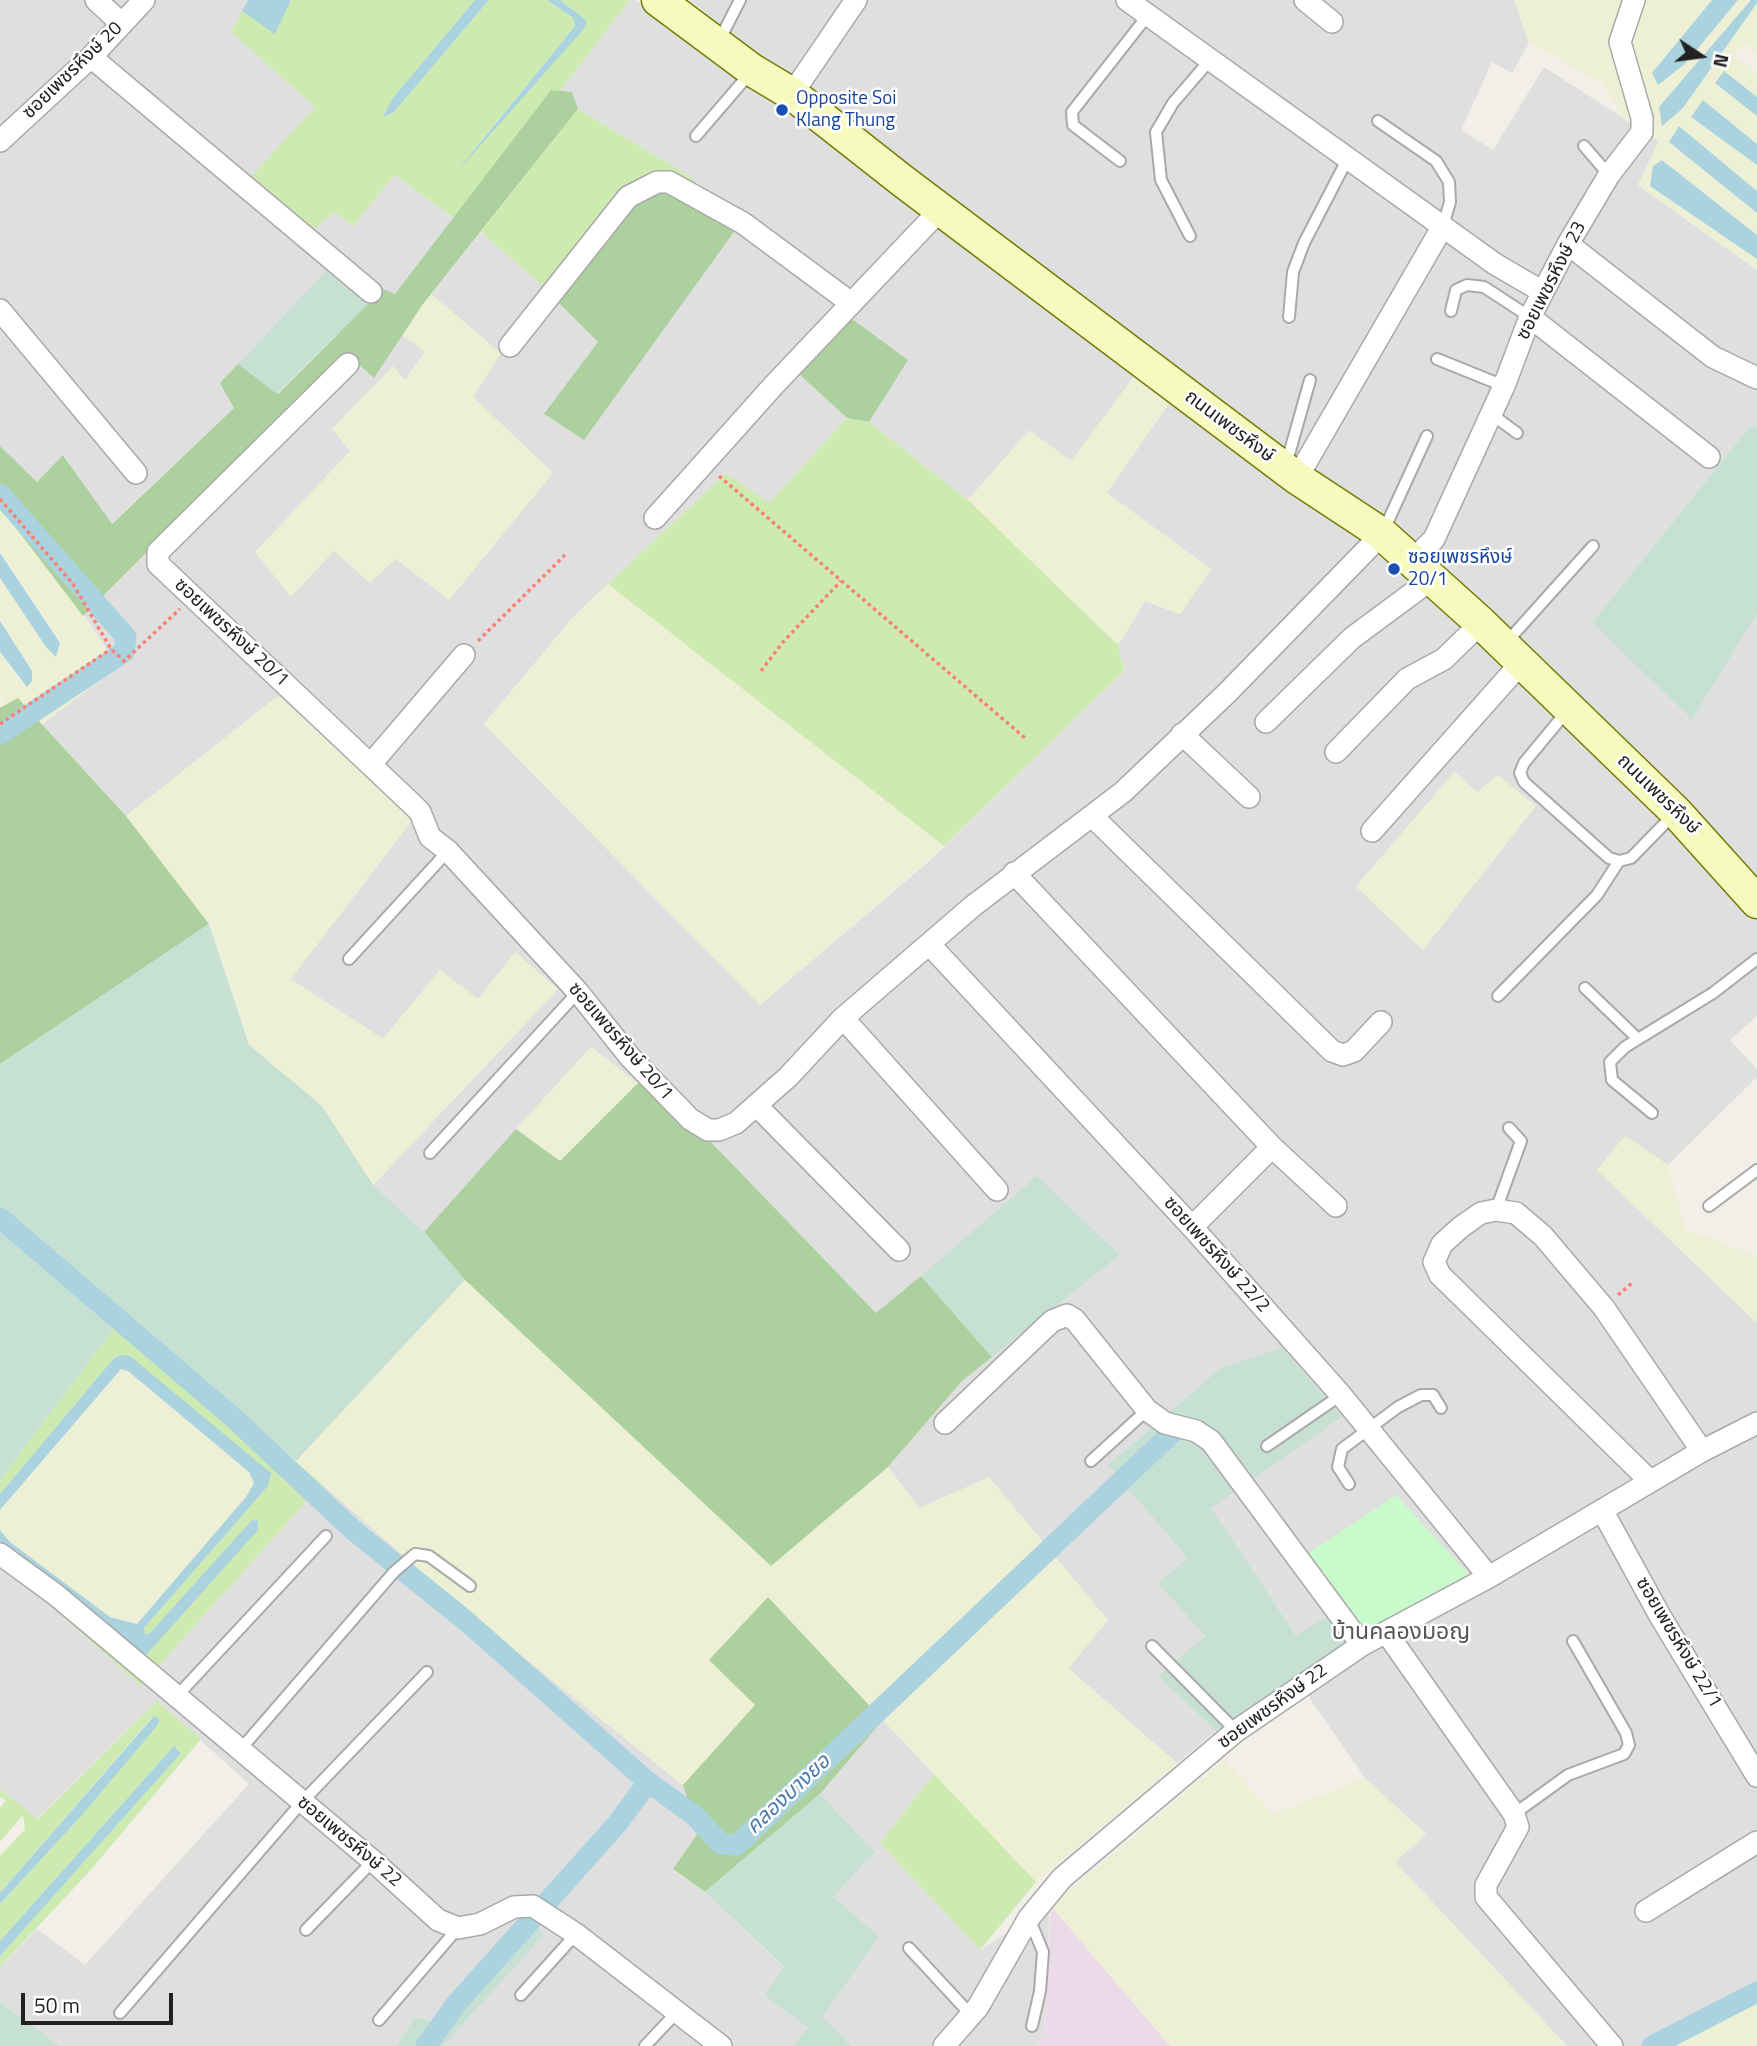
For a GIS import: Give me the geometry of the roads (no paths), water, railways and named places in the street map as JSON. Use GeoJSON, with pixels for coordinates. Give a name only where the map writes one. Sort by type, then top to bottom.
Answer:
{"type":"FeatureCollection","features":[{"type":"Feature","properties":{"kind":"main road","name":"ถนนเพชรหึงษ์"},"geometry":{"type":"LineString","coordinates":[[658,0],[752,69],[792,94],[940,210],[1291,473],[1382,534],[1481,623],[1676,812],[1757,902]]}},
{"type":"Feature","properties":{"kind":"street"},"geometry":{"type":"LineString","coordinates":[[96,0],[122,24]]}},
{"type":"Feature","properties":{"kind":"street","name":"ซอยเพชรหึงษ์ 20"},"geometry":{"type":"LineString","coordinates":[[0,141],[91,57],[144,0]]}},
{"type":"Feature","properties":{"kind":"street"},"geometry":{"type":"LineString","coordinates":[[792,94],[856,0]]}},
{"type":"Feature","properties":{"kind":"street"},"geometry":{"type":"LineString","coordinates":[[1127,0],[1495,264],[1544,292]]}},
{"type":"Feature","properties":{"kind":"street"},"geometry":{"type":"LineString","coordinates":[[1306,0],[1332,22]]}},
{"type":"Feature","properties":{"kind":"street","name":"ซอยเพชรหึงษ์ 23"},"geometry":{"type":"LineString","coordinates":[[1266,722],[1423,569],[1504,386],[1530,317],[1609,174],[1642,132],[1642,118],[1620,43],[1634,0]]}},
{"type":"Feature","properties":{"kind":"street"},"geometry":{"type":"LineString","coordinates":[[91,57],[370,292]]}},
{"type":"Feature","properties":{"kind":"street"},"geometry":{"type":"LineString","coordinates":[[510,346],[628,197],[657,182],[669,182],[743,223],[851,303]]}},
{"type":"Feature","properties":{"kind":"street"},"geometry":{"type":"LineString","coordinates":[[655,518],[851,303],[940,210]]}},
{"type":"Feature","properties":{"kind":"street"},"geometry":{"type":"LineString","coordinates":[[1291,473],[1443,226]]}},
{"type":"Feature","properties":{"kind":"street"},"geometry":{"type":"LineString","coordinates":[[1568,244],[1713,357],[1757,378]]}},
{"type":"Feature","properties":{"kind":"street"},"geometry":{"type":"LineString","coordinates":[[0,310],[136,473]]}},
{"type":"Feature","properties":{"kind":"street"},"geometry":{"type":"LineString","coordinates":[[1530,317],[1709,457]]}},
{"type":"Feature","properties":{"kind":"street","name":"ซอยเพชรหึงษ์ 20/1"},"geometry":{"type":"LineString","coordinates":[[348,363],[158,552],[158,564],[420,812],[430,837],[448,851],[578,992],[629,1057],[690,1119],[708,1130],[719,1130],[736,1123],[788,1077],[843,1018],[1014,873],[1124,792],[1227,693],[1382,534]]}},
{"type":"Feature","properties":{"kind":"street"},"geometry":{"type":"LineString","coordinates":[[1336,752],[1407,679],[1444,659],[1481,623]]}},
{"type":"Feature","properties":{"kind":"street"},"geometry":{"type":"LineString","coordinates":[[371,764],[464,654]]}},
{"type":"Feature","properties":{"kind":"street"},"geometry":{"type":"LineString","coordinates":[[1372,831],[1512,654]]}},
{"type":"Feature","properties":{"kind":"street"},"geometry":{"type":"LineString","coordinates":[[1182,734],[1249,797]]}},
{"type":"Feature","properties":{"kind":"street"},"geometry":{"type":"LineString","coordinates":[[1093,817],[1332,1051],[1343,1055],[1354,1051],[1381,1022]]}},
{"type":"Feature","properties":{"kind":"street"},"geometry":{"type":"LineString","coordinates":[[1014,873],[1272,1147],[1336,1206]]}},
{"type":"Feature","properties":{"kind":"street","name":"ซอยเพชรหึงษ์ 22/2"},"geometry":{"type":"LineString","coordinates":[[930,945],[1192,1227],[1341,1395],[1489,1577]]}},
{"type":"Feature","properties":{"kind":"street"},"geometry":{"type":"LineString","coordinates":[[843,1018],[997,1190]]}},
{"type":"Feature","properties":{"kind":"street"},"geometry":{"type":"LineString","coordinates":[[757,1105],[899,1250]]}},
{"type":"Feature","properties":{"kind":"street"},"geometry":{"type":"LineString","coordinates":[[1192,1227],[1272,1147]]}},
{"type":"Feature","properties":{"kind":"street"},"geometry":{"type":"LineString","coordinates":[[1650,1481],[1440,1275],[1434,1262],[1442,1244],[1482,1213],[1496,1210],[1516,1213],[1552,1246],[1604,1308],[1702,1451]]}},
{"type":"Feature","properties":{"kind":"street"},"geometry":{"type":"LineString","coordinates":[[945,1423],[1052,1321],[1067,1315],[1075,1320],[1147,1410],[1165,1423],[1196,1431],[1211,1441],[1362,1644]]}},
{"type":"Feature","properties":{"kind":"street","name":"ซอยเพชรหึงษ์ 22"},"geometry":{"type":"LineString","coordinates":[[944,2046],[971,2015],[1029,1918],[1062,1878],[1237,1731],[1362,1644],[1489,1577],[1702,1451],[1757,1423]]}},
{"type":"Feature","properties":{"kind":"street","name":"ซอยเพชรหึงษ์ 22/1"},"geometry":{"type":"LineString","coordinates":[[1602,1510],[1660,1616],[1757,1776]]}},
{"type":"Feature","properties":{"kind":"street","name":"ซอยเพชรหึงษ์ 22"},"geometry":{"type":"LineString","coordinates":[[0,1554],[56,1595],[373,1861],[438,1920],[458,1928]]}},
{"type":"Feature","properties":{"kind":"street"},"geometry":{"type":"LineString","coordinates":[[1385,1632],[1514,1814],[1518,1827],[1486,1885],[1486,1897],[1612,2046]]}},
{"type":"Feature","properties":{"kind":"street"},"geometry":{"type":"LineString","coordinates":[[1646,1911],[1757,1842]]}},
{"type":"Feature","properties":{"kind":"street"},"geometry":{"type":"LineString","coordinates":[[458,1928],[481,1924],[514,1907],[533,1906],[576,1934],[721,2046]]}},
{"type":"Feature","properties":{"kind":"lane"},"geometry":{"type":"LineString","coordinates":[[718,43],[740,0]]}},
{"type":"Feature","properties":{"kind":"lane"},"geometry":{"type":"LineString","coordinates":[[1120,162],[1073,125],[1072,111],[1148,15]]}},
{"type":"Feature","properties":{"kind":"lane"},"geometry":{"type":"LineString","coordinates":[[1190,236],[1161,180],[1156,132],[1173,103],[1210,60]]}},
{"type":"Feature","properties":{"kind":"lane"},"geometry":{"type":"LineString","coordinates":[[696,136],[752,69]]}},
{"type":"Feature","properties":{"kind":"lane"},"geometry":{"type":"LineString","coordinates":[[1378,121],[1436,161],[1448,182],[1450,202],[1443,226]]}},
{"type":"Feature","properties":{"kind":"lane"},"geometry":{"type":"LineString","coordinates":[[1584,146],[1609,174]]}},
{"type":"Feature","properties":{"kind":"lane"},"geometry":{"type":"LineString","coordinates":[[1289,317],[1293,272],[1309,233],[1348,158]]}},
{"type":"Feature","properties":{"kind":"lane"},"geometry":{"type":"LineString","coordinates":[[1451,311],[1456,290],[1467,285],[1484,287],[1530,317]]}},
{"type":"Feature","properties":{"kind":"lane"},"geometry":{"type":"LineString","coordinates":[[1437,359],[1504,386]]}},
{"type":"Feature","properties":{"kind":"lane"},"geometry":{"type":"LineString","coordinates":[[1291,473],[1310,380]]}},
{"type":"Feature","properties":{"kind":"lane"},"geometry":{"type":"LineString","coordinates":[[1490,413],[1517,433]]}},
{"type":"Feature","properties":{"kind":"lane"},"geometry":{"type":"LineString","coordinates":[[1382,534],[1427,436]]}},
{"type":"Feature","properties":{"kind":"lane"},"geometry":{"type":"LineString","coordinates":[[1512,654],[1593,546]]}},
{"type":"Feature","properties":{"kind":"lane"},"geometry":{"type":"LineString","coordinates":[[1569,709],[1524,763],[1520,773],[1524,782],[1600,849],[1619,861]]}},
{"type":"Feature","properties":{"kind":"lane"},"geometry":{"type":"LineString","coordinates":[[1498,996],[1597,895],[1619,861],[1631,858],[1676,812]]}},
{"type":"Feature","properties":{"kind":"lane"},"geometry":{"type":"LineString","coordinates":[[349,959],[448,851]]}},
{"type":"Feature","properties":{"kind":"lane"},"geometry":{"type":"LineString","coordinates":[[1652,1114],[1612,1080],[1611,1062],[1638,1039],[1713,993],[1757,959]]}},
{"type":"Feature","properties":{"kind":"lane"},"geometry":{"type":"LineString","coordinates":[[1585,988],[1638,1039]]}},
{"type":"Feature","properties":{"kind":"lane"},"geometry":{"type":"LineString","coordinates":[[429,1153],[578,992]]}},
{"type":"Feature","properties":{"kind":"lane"},"geometry":{"type":"LineString","coordinates":[[1496,1210],[1521,1141],[1508,1128]]}},
{"type":"Feature","properties":{"kind":"lane"},"geometry":{"type":"LineString","coordinates":[[1709,1206],[1757,1170]]}},
{"type":"Feature","properties":{"kind":"lane"},"geometry":{"type":"LineString","coordinates":[[1267,1446],[1341,1395]]}},
{"type":"Feature","properties":{"kind":"lane"},"geometry":{"type":"LineString","coordinates":[[1349,1484],[1339,1467],[1338,1456],[1342,1449],[1368,1428],[1421,1395],[1433,1395],[1441,1408]]}},
{"type":"Feature","properties":{"kind":"lane"},"geometry":{"type":"LineString","coordinates":[[1091,1461],[1147,1410]]}},
{"type":"Feature","properties":{"kind":"lane"},"geometry":{"type":"LineString","coordinates":[[176,1697],[326,1536]]}},
{"type":"Feature","properties":{"kind":"lane"},"geometry":{"type":"LineString","coordinates":[[240,1750],[394,1572],[415,1553],[429,1556],[470,1586]]}},
{"type":"Feature","properties":{"kind":"lane"},"geometry":{"type":"LineString","coordinates":[[1514,1814],[1568,1775],[1624,1754],[1629,1745],[1626,1733],[1573,1641]]}},
{"type":"Feature","properties":{"kind":"lane"},"geometry":{"type":"LineString","coordinates":[[1152,1646],[1237,1731]]}},
{"type":"Feature","properties":{"kind":"lane"},"geometry":{"type":"LineString","coordinates":[[120,2013],[302,1802],[427,1672]]}},
{"type":"Feature","properties":{"kind":"lane"},"geometry":{"type":"LineString","coordinates":[[306,1930],[373,1861]]}},
{"type":"Feature","properties":{"kind":"lane"},"geometry":{"type":"LineString","coordinates":[[1029,1918],[1043,1952],[1040,1991],[1032,2026]]}},
{"type":"Feature","properties":{"kind":"lane"},"geometry":{"type":"LineString","coordinates":[[379,2021],[458,1928]]}},
{"type":"Feature","properties":{"kind":"lane"},"geometry":{"type":"LineString","coordinates":[[521,1995],[576,1934]]}},
{"type":"Feature","properties":{"kind":"lane"},"geometry":{"type":"LineString","coordinates":[[909,1948],[971,2015]]}},
{"type":"Feature","properties":{"kind":"lane"},"geometry":{"type":"LineString","coordinates":[[645,2046],[677,2012]]}},
{"type":"Feature","properties":{"kind":"water"},"geometry":{"type":"Polygon","coordinates":[[[248,0],[291,0],[275,34],[242,11],[248,0]]]}},
{"type":"Feature","properties":{"kind":"water"},"geometry":{"type":"Polygon","coordinates":[[[475,0],[489,0],[393,113],[383,117],[392,99],[475,0]]]}},
{"type":"Feature","properties":{"kind":"water"},"geometry":{"type":"Polygon","coordinates":[[[547,0],[560,0],[587,21],[583,30],[453,176],[575,26],[572,17],[547,0]]]}},
{"type":"Feature","properties":{"kind":"water"},"geometry":{"type":"Polygon","coordinates":[[[1712,0],[1738,0],[1685,64],[1658,85],[1652,73],[1712,0]]]}},
{"type":"Feature","properties":{"kind":"water"},"geometry":{"type":"Polygon","coordinates":[[[1751,0],[1757,0],[1757,3],[1683,108],[1662,126],[1659,107],[1751,0]]]}},
{"type":"Feature","properties":{"kind":"water"},"geometry":{"type":"Polygon","coordinates":[[[1724,71],[1757,97],[1757,116],[1715,83],[1724,71]]]}},
{"type":"Feature","properties":{"kind":"water"},"geometry":{"type":"Polygon","coordinates":[[[1703,100],[1757,144],[1757,165],[1691,117],[1703,100]]]}},
{"type":"Feature","properties":{"kind":"water"},"geometry":{"type":"Polygon","coordinates":[[[1679,126],[1757,191],[1757,213],[1669,142],[1679,126]]]}},
{"type":"Feature","properties":{"kind":"water"},"geometry":{"type":"Polygon","coordinates":[[[1662,160],[1757,235],[1757,259],[1650,186],[1653,166],[1662,160]]]}},
{"type":"Feature","properties":{"kind":"water"},"geometry":{"type":"Polygon","coordinates":[[[0,553],[60,643],[56,657],[46,647],[0,578],[0,553]]]}},
{"type":"Feature","properties":{"kind":"water"},"geometry":{"type":"Polygon","coordinates":[[[0,621],[32,671],[32,681],[27,687],[0,652],[0,621]]]}},
{"type":"Feature","properties":{"kind":"water"},"geometry":{"type":"Polygon","coordinates":[[[121,1355],[130,1356],[271,1473],[268,1486],[144,1628],[145,1635],[150,1633],[252,1520],[258,1521],[258,1530],[147,1654],[138,1654],[0,1546],[0,1530],[10,1542],[110,1617],[137,1624],[246,1497],[254,1483],[249,1472],[128,1371],[121,1369],[0,1510],[0,1494],[114,1358],[121,1355]]]}},
{"type":"Feature","properties":{"kind":"water"},"geometry":{"type":"Polygon","coordinates":[[[154,1716],[160,1720],[156,1727],[83,1814],[0,1904],[0,1893],[154,1716]]]}},
{"type":"Feature","properties":{"kind":"water"},"geometry":{"type":"Polygon","coordinates":[[[174,1746],[181,1753],[0,1956],[0,1941],[174,1746]]]}},
{"type":"Feature","properties":{"kind":"waterway"},"geometry":{"type":"LineString","coordinates":[[0,494],[126,637],[124,652],[0,734]]}},
{"type":"Feature","properties":{"kind":"waterway"},"geometry":{"type":"LineString","coordinates":[[0,1218],[236,1420],[353,1530],[465,1620],[648,1782],[694,1815],[721,1844],[737,1845],[1174,1431]]}},
{"type":"Feature","properties":{"kind":"waterway","name":"คลองบางยอ"},"geometry":{"type":"LineString","coordinates":[[426,2046],[456,2004],[617,1824],[648,1782]]}},
{"type":"Feature","properties":{"kind":"waterway"},"geometry":{"type":"LineString","coordinates":[[1652,2046],[1757,1992]]}},
{"type":"Feature","properties":{"kind":"place","name":"Opposite Soi Klang Thung"},"geometry":{"type":"Point","coordinates":[782,110]}},
{"type":"Feature","properties":{"kind":"place","name":"ซอยเพชรหึงษ์ 20/1"},"geometry":{"type":"Point","coordinates":[1394,569]}},
{"type":"Feature","properties":{"kind":"district","name":"บ้านคลองมอญ"},"geometry":{"type":"Point","coordinates":[1401,1633]}}]}
